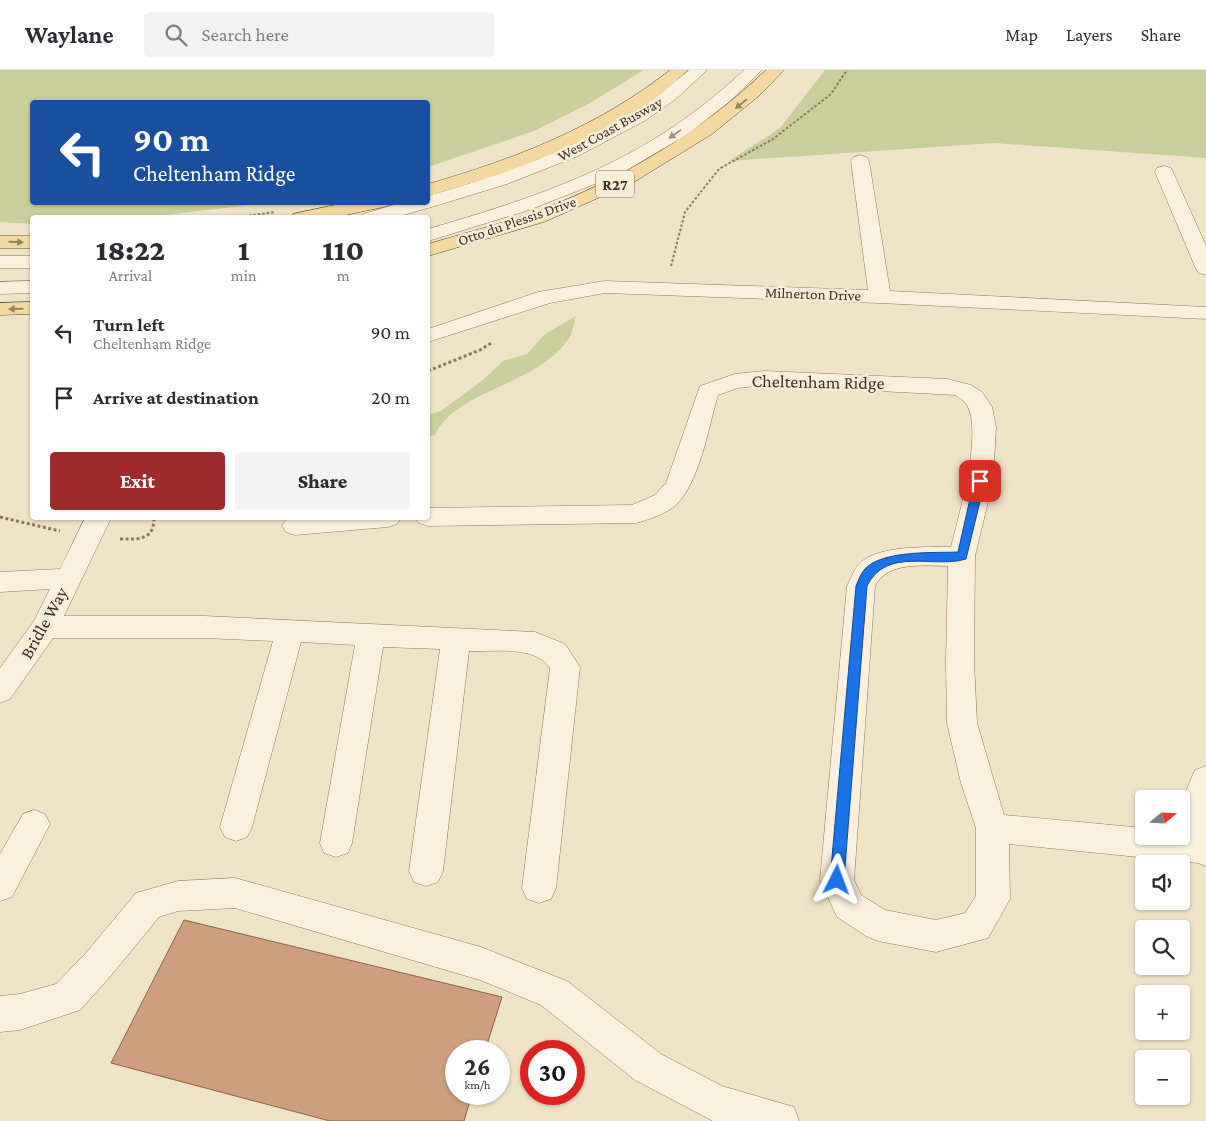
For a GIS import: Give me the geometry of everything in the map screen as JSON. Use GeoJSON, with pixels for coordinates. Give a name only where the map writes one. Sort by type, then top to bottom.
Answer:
{"type":"FeatureCollection","features":[{"type":"Feature","properties":{"kind":"main road"},"geometry":{"type":"LineString","coordinates":[[430,189],[474,177],[557,145],[620,114],[680,70]]}},
{"type":"Feature","properties":{"kind":"main road","name":"Otto du Plessis Drive"},"geometry":{"type":"LineString","coordinates":[[430,249],[512,225],[563,207],[613,184],[688,144],[746,101],[776,70]]}},
{"type":"Feature","properties":{"kind":"main road"},"geometry":{"type":"LineString","coordinates":[[315,215],[366,205]]}},
{"type":"Feature","properties":{"kind":"main road"},"geometry":{"type":"LineString","coordinates":[[0,242],[30,242]]}},
{"type":"Feature","properties":{"kind":"main road"},"geometry":{"type":"LineString","coordinates":[[0,309],[30,308]]}},
{"type":"Feature","properties":{"kind":"street","name":"West Coast Busway"},"geometry":{"type":"LineString","coordinates":[[430,201],[484,186],[571,153],[650,109],[684,84],[699,70]]}},
{"type":"Feature","properties":{"kind":"street","name":"West Coast Busway"},"geometry":{"type":"LineString","coordinates":[[430,234],[498,214],[602,175],[671,138],[725,98],[754,70]]}},
{"type":"Feature","properties":{"kind":"street"},"geometry":{"type":"LineString","coordinates":[[860,161],[880,297]]}},
{"type":"Feature","properties":{"kind":"street"},"geometry":{"type":"LineString","coordinates":[[1164,172],[1206,269]]}},
{"type":"Feature","properties":{"kind":"street","name":"West Coast Busway"},"geometry":{"type":"LineString","coordinates":[[381,215],[416,205]]}},
{"type":"Feature","properties":{"kind":"street"},"geometry":{"type":"LineString","coordinates":[[0,262],[30,262]]}},
{"type":"Feature","properties":{"kind":"street"},"geometry":{"type":"LineString","coordinates":[[0,288],[30,286]]}},
{"type":"Feature","properties":{"kind":"street","name":"Milnerton Drive"},"geometry":{"type":"LineString","coordinates":[[430,335],[546,298],[605,287],[880,297],[1206,313]]}},
{"type":"Feature","properties":{"kind":"street","name":"Cheltenham Ridge"},"geometry":{"type":"LineString","coordinates":[[430,517],[544,517],[636,514],[664,502],[678,486],[708,391],[735,381],[765,378],[947,386],[963,390],[974,397],[980,407],[984,427],[980,481],[962,556],[960,662],[962,723],[977,783],[992,828],[993,899],[976,928],[936,936],[878,925],[849,906],[837,880],[862,586],[869,571],[890,561],[906,557],[962,556]]}},
{"type":"Feature","properties":{"kind":"street"},"geometry":{"type":"LineString","coordinates":[[295,526],[365,520]]}},
{"type":"Feature","properties":{"kind":"street"},"geometry":{"type":"LineString","coordinates":[[0,582],[68,578],[105,528]]}},
{"type":"Feature","properties":{"kind":"street","name":"Bridle Way"},"geometry":{"type":"LineString","coordinates":[[0,692],[45,627],[68,578]]}},
{"type":"Feature","properties":{"kind":"street"},"geometry":{"type":"LineString","coordinates":[[45,627],[204,627],[456,639],[535,643],[555,652],[565,667],[539,888]]}},
{"type":"Feature","properties":{"kind":"street"},"geometry":{"type":"LineString","coordinates":[[236,827],[290,631]]}},
{"type":"Feature","properties":{"kind":"street"},"geometry":{"type":"LineString","coordinates":[[336,844],[371,635]]}},
{"type":"Feature","properties":{"kind":"street"},"geometry":{"type":"LineString","coordinates":[[426,871],[456,639]]}},
{"type":"Feature","properties":{"kind":"street"},"geometry":{"type":"LineString","coordinates":[[992,828],[1206,850],[1198,800],[1206,779]]}},
{"type":"Feature","properties":{"kind":"street"},"geometry":{"type":"LineString","coordinates":[[0,886],[34,824]]}},
{"type":"Feature","properties":{"kind":"street"},"geometry":{"type":"LineString","coordinates":[[0,1014],[20,1012],[67,998],[97,966],[148,904],[178,896],[235,893],[481,964],[554,993],[648,1067],[716,1103],[780,1121]]}},
{"type":"Feature","properties":{"kind":"path"},"geometry":{"type":"LineString","coordinates":[[670,270],[685,212],[719,169],[780,134],[831,94],[847,70]]}},
{"type":"Feature","properties":{"kind":"path"},"geometry":{"type":"LineString","coordinates":[[0,517],[67,533]]}},
{"type":"Feature","properties":{"kind":"path"},"geometry":{"type":"LineString","coordinates":[[105,528],[138,539],[150,534],[154,527],[154,520]]}},
{"type":"Feature","properties":{"kind":"green space"},"geometry":{"type":"Polygon","coordinates":[[[0,70],[644,70],[590,103],[534,131],[430,166],[430,100],[30,100],[30,205],[251,205],[164,215],[30,215],[30,224],[0,222],[0,70]]]}},
{"type":"Feature","properties":{"kind":"green space"},"geometry":{"type":"Polygon","coordinates":[[[825,70],[1206,70],[1206,158],[994,143],[729,161],[780,128],[825,70]]]}},
{"type":"Feature","properties":{"kind":"green space"},"geometry":{"type":"Polygon","coordinates":[[[576,316],[569,338],[555,354],[538,367],[460,407],[445,420],[435,435],[430,436],[430,414],[441,411],[483,380],[503,361],[527,354],[545,334],[576,316]]]}},
{"type":"Feature","properties":{"kind":"building"},"geometry":{"type":"Polygon","coordinates":[[[184,920],[502,997],[488,1040],[445,1040],[445,1105],[469,1105],[464,1121],[330,1121],[111,1063],[184,920]]]}},
{"type":"Feature","properties":{"kind":"route"},"geometry":{"type":"LineString","coordinates":[[837,880],[862,586],[869,571],[890,561],[906,557],[962,556],[980,481]]}}]}
